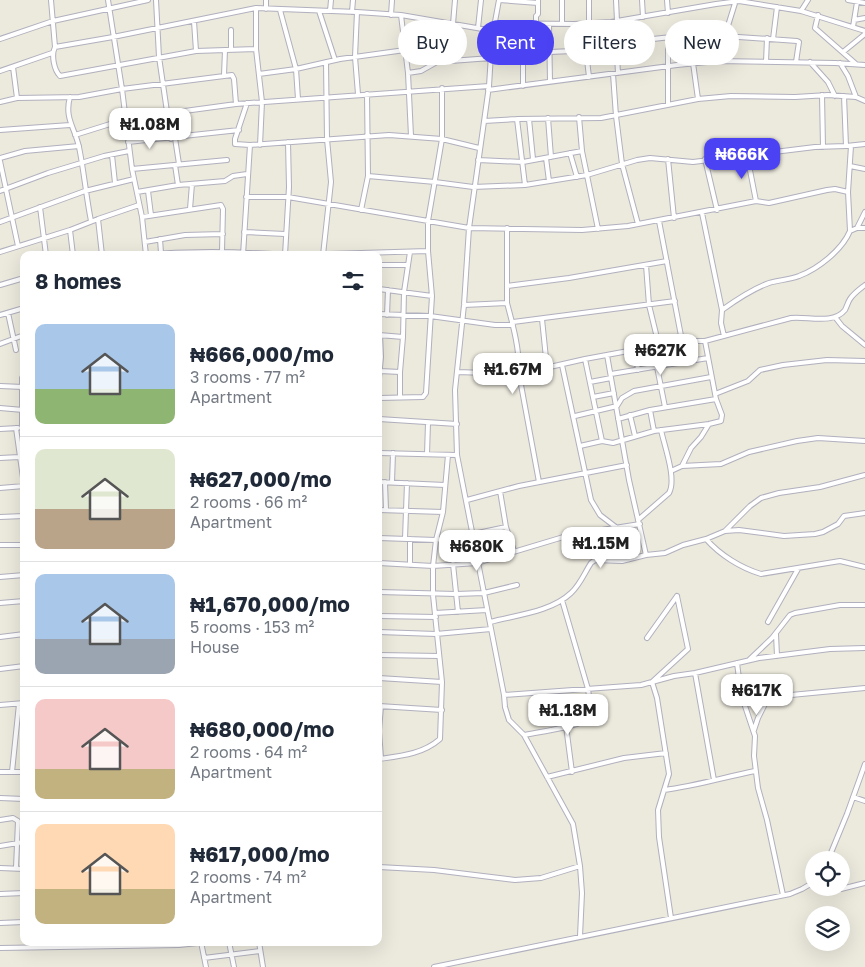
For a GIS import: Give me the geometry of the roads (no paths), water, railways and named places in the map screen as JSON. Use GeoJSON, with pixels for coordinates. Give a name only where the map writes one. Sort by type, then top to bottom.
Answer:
{"type":"FeatureCollection","features":[{"type":"Feature","properties":{"kind":"street"},"geometry":{"type":"LineString","coordinates":[[51,0],[55,47],[52,53],[57,73],[60,76],[196,51],[256,49]]}},
{"type":"Feature","properties":{"kind":"street"},"geometry":{"type":"LineString","coordinates":[[108,0],[122,89],[129,151],[142,217],[146,251]]}},
{"type":"Feature","properties":{"kind":"street"},"geometry":{"type":"LineString","coordinates":[[0,39],[53,21],[148,0]]}},
{"type":"Feature","properties":{"kind":"street"},"geometry":{"type":"LineString","coordinates":[[156,0],[160,57],[167,112],[177,165],[178,185]]}},
{"type":"Feature","properties":{"kind":"street"},"geometry":{"type":"LineString","coordinates":[[266,0],[266,9]]}},
{"type":"Feature","properties":{"kind":"street"},"geometry":{"type":"LineString","coordinates":[[330,11],[331,0]]}},
{"type":"Feature","properties":{"kind":"street"},"geometry":{"type":"LineString","coordinates":[[353,0],[358,94]]}},
{"type":"Feature","properties":{"kind":"street"},"geometry":{"type":"LineString","coordinates":[[391,14],[392,0]]}},
{"type":"Feature","properties":{"kind":"street"},"geometry":{"type":"LineString","coordinates":[[453,20],[455,0]]}},
{"type":"Feature","properties":{"kind":"street"},"geometry":{"type":"LineString","coordinates":[[479,20],[481,0]]}},
{"type":"Feature","properties":{"kind":"street"},"geometry":{"type":"LineString","coordinates":[[496,20],[499,0],[538,1],[537,20]]}},
{"type":"Feature","properties":{"kind":"street"},"geometry":{"type":"LineString","coordinates":[[554,24],[562,24],[562,0]]}},
{"type":"Feature","properties":{"kind":"street"},"geometry":{"type":"LineString","coordinates":[[588,20],[589,0]]}},
{"type":"Feature","properties":{"kind":"street"},"geometry":{"type":"LineString","coordinates":[[616,0],[616,20]]}},
{"type":"Feature","properties":{"kind":"street"},"geometry":{"type":"LineString","coordinates":[[642,0],[643,17]]}},
{"type":"Feature","properties":{"kind":"street"},"geometry":{"type":"LineString","coordinates":[[667,0],[668,13]]}},
{"type":"Feature","properties":{"kind":"street"},"geometry":{"type":"LineString","coordinates":[[696,0],[697,7]]}},
{"type":"Feature","properties":{"kind":"street"},"geometry":{"type":"LineString","coordinates":[[801,11],[808,0]]}},
{"type":"Feature","properties":{"kind":"street"},"geometry":{"type":"LineString","coordinates":[[848,0],[865,3]]}},
{"type":"Feature","properties":{"kind":"street"},"geometry":{"type":"LineString","coordinates":[[623,20],[722,2],[735,1],[777,7],[818,15],[865,33],[843,52]]}},
{"type":"Feature","properties":{"kind":"street"},"geometry":{"type":"LineString","coordinates":[[729,20],[735,1]]}},
{"type":"Feature","properties":{"kind":"street"},"geometry":{"type":"LineString","coordinates":[[853,27],[857,2]]}},
{"type":"Feature","properties":{"kind":"street"},"geometry":{"type":"LineString","coordinates":[[773,38],[777,7]]}},
{"type":"Feature","properties":{"kind":"street"},"geometry":{"type":"LineString","coordinates":[[55,47],[113,38],[256,8],[391,14],[427,20]]}},
{"type":"Feature","properties":{"kind":"street"},"geometry":{"type":"LineString","coordinates":[[256,8],[256,49],[262,102],[260,145]]}},
{"type":"Feature","properties":{"kind":"street"},"geometry":{"type":"LineString","coordinates":[[280,10],[296,69],[298,99]]}},
{"type":"Feature","properties":{"kind":"street"},"geometry":{"type":"LineString","coordinates":[[319,11],[335,60]]}},
{"type":"Feature","properties":{"kind":"street"},"geometry":{"type":"LineString","coordinates":[[401,15],[402,20]]}},
{"type":"Feature","properties":{"kind":"street"},"geometry":{"type":"LineString","coordinates":[[818,15],[814,28],[856,64]]}},
{"type":"Feature","properties":{"kind":"street"},"geometry":{"type":"LineString","coordinates":[[854,20],[865,18]]}},
{"type":"Feature","properties":{"kind":"street"},"geometry":{"type":"LineString","coordinates":[[194,21],[196,51]]}},
{"type":"Feature","properties":{"kind":"street"},"geometry":{"type":"LineString","coordinates":[[231,30],[231,50]]}},
{"type":"Feature","properties":{"kind":"street"},"geometry":{"type":"LineString","coordinates":[[739,35],[799,41],[796,62]]}},
{"type":"Feature","properties":{"kind":"street"},"geometry":{"type":"LineString","coordinates":[[766,62],[767,38]]}},
{"type":"Feature","properties":{"kind":"street"},"geometry":{"type":"LineString","coordinates":[[224,76],[225,50]]}},
{"type":"Feature","properties":{"kind":"street"},"geometry":{"type":"LineString","coordinates":[[259,74],[398,51]]}},
{"type":"Feature","properties":{"kind":"street"},"geometry":{"type":"LineString","coordinates":[[0,71],[52,53]]}},
{"type":"Feature","properties":{"kind":"street"},"geometry":{"type":"LineString","coordinates":[[739,61],[865,65]]}},
{"type":"Feature","properties":{"kind":"street"},"geometry":{"type":"LineString","coordinates":[[322,251],[329,204],[330,172],[327,139],[326,62]]}},
{"type":"Feature","properties":{"kind":"street"},"geometry":{"type":"LineString","coordinates":[[810,62],[828,82],[835,96]]}},
{"type":"Feature","properties":{"kind":"street"},"geometry":{"type":"LineString","coordinates":[[840,63],[848,76],[856,97]]}},
{"type":"Feature","properties":{"kind":"street"},"geometry":{"type":"LineString","coordinates":[[407,65],[412,136]]}},
{"type":"Feature","properties":{"kind":"street"},"geometry":{"type":"LineString","coordinates":[[408,73],[421,71],[430,65]]}},
{"type":"Feature","properties":{"kind":"street"},"geometry":{"type":"LineString","coordinates":[[490,65],[484,121],[473,187],[455,390],[457,455],[506,714],[509,720],[524,735],[573,824],[580,866],[582,893],[580,936]]}},
{"type":"Feature","properties":{"kind":"street"},"geometry":{"type":"LineString","coordinates":[[523,65],[523,86]]}},
{"type":"Feature","properties":{"kind":"street"},"geometry":{"type":"LineString","coordinates":[[550,65],[550,82]]}},
{"type":"Feature","properties":{"kind":"street"},"geometry":{"type":"LineString","coordinates":[[588,65],[589,77]]}},
{"type":"Feature","properties":{"kind":"street"},"geometry":{"type":"LineString","coordinates":[[618,65],[618,73]]}},
{"type":"Feature","properties":{"kind":"street"},"geometry":{"type":"LineString","coordinates":[[75,136],[126,119],[167,112],[358,94],[442,88],[523,86],[678,65]]}},
{"type":"Feature","properties":{"kind":"street"},"geometry":{"type":"LineString","coordinates":[[693,65],[698,99]]}},
{"type":"Feature","properties":{"kind":"street"},"geometry":{"type":"LineString","coordinates":[[667,66],[668,105]]}},
{"type":"Feature","properties":{"kind":"street"},"geometry":{"type":"LineString","coordinates":[[13,67],[17,98]]}},
{"type":"Feature","properties":{"kind":"street"},"geometry":{"type":"LineString","coordinates":[[613,74],[622,164],[638,224]]}},
{"type":"Feature","properties":{"kind":"street"},"geometry":{"type":"LineString","coordinates":[[0,102],[17,98],[95,95],[122,89],[232,75],[234,76],[236,104]]}},
{"type":"Feature","properties":{"kind":"street"},"geometry":{"type":"LineString","coordinates":[[382,398],[423,397],[426,393],[432,296],[428,252],[428,222],[442,139],[442,88]]}},
{"type":"Feature","properties":{"kind":"street"},"geometry":{"type":"LineString","coordinates":[[361,210],[368,176],[367,94]]}},
{"type":"Feature","properties":{"kind":"street"},"geometry":{"type":"LineString","coordinates":[[484,121],[601,118],[698,99],[731,96],[795,97],[822,95],[856,97],[865,101]]}},
{"type":"Feature","properties":{"kind":"street"},"geometry":{"type":"LineString","coordinates":[[822,95],[823,147]]}},
{"type":"Feature","properties":{"kind":"street"},"geometry":{"type":"LineString","coordinates":[[722,310],[736,300],[769,283],[799,276],[812,270],[847,239],[850,232],[848,192],[850,166],[844,96]]}},
{"type":"Feature","properties":{"kind":"street"},"geometry":{"type":"LineString","coordinates":[[70,97],[68,107],[70,125],[79,146],[91,221]]}},
{"type":"Feature","properties":{"kind":"street"},"geometry":{"type":"LineString","coordinates":[[247,103],[235,143],[260,145],[368,136],[412,136],[442,139],[479,148]]}},
{"type":"Feature","properties":{"kind":"street"},"geometry":{"type":"LineString","coordinates":[[548,118],[551,157]]}},
{"type":"Feature","properties":{"kind":"street"},"geometry":{"type":"LineString","coordinates":[[579,118],[582,151],[598,229]]}},
{"type":"Feature","properties":{"kind":"street"},"geometry":{"type":"LineString","coordinates":[[517,119],[525,185]]}},
{"type":"Feature","properties":{"kind":"street"},"geometry":{"type":"LineString","coordinates":[[530,119],[533,160]]}},
{"type":"Feature","properties":{"kind":"street"},"geometry":{"type":"LineString","coordinates":[[0,130],[70,125]]}},
{"type":"Feature","properties":{"kind":"street"},"geometry":{"type":"LineString","coordinates":[[128,142],[239,130]]}},
{"type":"Feature","properties":{"kind":"street"},"geometry":{"type":"LineString","coordinates":[[284,251],[288,197],[288,142]]}},
{"type":"Feature","properties":{"kind":"street"},"geometry":{"type":"LineString","coordinates":[[368,176],[473,187],[525,185],[587,175],[622,164],[650,158],[685,162],[865,144]]}},
{"type":"Feature","properties":{"kind":"street"},"geometry":{"type":"LineString","coordinates":[[243,251],[250,145]]}},
{"type":"Feature","properties":{"kind":"street"},"geometry":{"type":"LineString","coordinates":[[18,246],[0,160],[24,151],[79,146]]}},
{"type":"Feature","properties":{"kind":"street"},"geometry":{"type":"LineString","coordinates":[[0,191],[48,173],[112,154],[129,151]]}},
{"type":"Feature","properties":{"kind":"street"},"geometry":{"type":"LineString","coordinates":[[478,160],[523,162],[582,151]]}},
{"type":"Feature","properties":{"kind":"street"},"geometry":{"type":"LineString","coordinates":[[112,154],[115,183]]}},
{"type":"Feature","properties":{"kind":"street"},"geometry":{"type":"LineString","coordinates":[[570,154],[577,177]]}},
{"type":"Feature","properties":{"kind":"street"},"geometry":{"type":"LineString","coordinates":[[747,155],[756,201]]}},
{"type":"Feature","properties":{"kind":"street"},"geometry":{"type":"LineString","coordinates":[[546,158],[549,181]]}},
{"type":"Feature","properties":{"kind":"street"},"geometry":{"type":"LineString","coordinates":[[668,159],[674,218]]}},
{"type":"Feature","properties":{"kind":"street"},"geometry":{"type":"LineString","coordinates":[[705,159],[717,210]]}},
{"type":"Feature","properties":{"kind":"street"},"geometry":{"type":"LineString","coordinates":[[132,169],[227,160]]}},
{"type":"Feature","properties":{"kind":"street"},"geometry":{"type":"LineString","coordinates":[[850,166],[865,169]]}},
{"type":"Feature","properties":{"kind":"street"},"geometry":{"type":"LineString","coordinates":[[136,192],[178,185],[225,182],[233,176],[247,174]]}},
{"type":"Feature","properties":{"kind":"street"},"geometry":{"type":"LineString","coordinates":[[0,222],[85,191],[134,179]]}},
{"type":"Feature","properties":{"kind":"street"},"geometry":{"type":"LineString","coordinates":[[190,210],[192,184]]}},
{"type":"Feature","properties":{"kind":"street"},"geometry":{"type":"LineString","coordinates":[[246,197],[288,197],[469,228],[582,230],[659,221],[756,201],[769,203],[827,190],[835,189],[848,192]]}},
{"type":"Feature","properties":{"kind":"street"},"geometry":{"type":"LineString","coordinates":[[148,191],[151,215]]}},
{"type":"Feature","properties":{"kind":"street"},"geometry":{"type":"LineString","coordinates":[[0,252],[70,230],[139,205]]}},
{"type":"Feature","properties":{"kind":"street"},"geometry":{"type":"LineString","coordinates":[[142,217],[221,205],[224,210],[220,251]]}},
{"type":"Feature","properties":{"kind":"street"},"geometry":{"type":"LineString","coordinates":[[40,208],[46,251]]}},
{"type":"Feature","properties":{"kind":"street"},"geometry":{"type":"LineString","coordinates":[[702,212],[722,310],[721,323],[724,336]]}},
{"type":"Feature","properties":{"kind":"street"},"geometry":{"type":"LineString","coordinates":[[857,228],[865,212]]}},
{"type":"Feature","properties":{"kind":"street"},"geometry":{"type":"LineString","coordinates":[[98,219],[102,251]]}},
{"type":"Feature","properties":{"kind":"street"},"geometry":{"type":"LineString","coordinates":[[659,221],[682,341]]}},
{"type":"Feature","properties":{"kind":"street"},"geometry":{"type":"LineString","coordinates":[[507,228],[507,303],[513,324],[519,374],[539,482]]}},
{"type":"Feature","properties":{"kind":"street"},"geometry":{"type":"LineString","coordinates":[[850,232],[857,228],[865,228]]}},
{"type":"Feature","properties":{"kind":"street"},"geometry":{"type":"LineString","coordinates":[[70,230],[73,251]]}},
{"type":"Feature","properties":{"kind":"street"},"geometry":{"type":"LineString","coordinates":[[244,232],[285,234]]}},
{"type":"Feature","properties":{"kind":"street"},"geometry":{"type":"LineString","coordinates":[[145,242],[185,235],[223,234]]}},
{"type":"Feature","properties":{"kind":"street"},"geometry":{"type":"LineString","coordinates":[[160,239],[162,251]]}},
{"type":"Feature","properties":{"kind":"street"},"geometry":{"type":"LineString","coordinates":[[400,396],[404,292],[410,252]]}},
{"type":"Feature","properties":{"kind":"street"},"geometry":{"type":"LineString","coordinates":[[382,253],[428,252]]}},
{"type":"Feature","properties":{"kind":"street"},"geometry":{"type":"LineString","coordinates":[[507,286],[667,261]]}},
{"type":"Feature","properties":{"kind":"street"},"geometry":{"type":"LineString","coordinates":[[382,265],[408,265]]}},
{"type":"Feature","properties":{"kind":"street"},"geometry":{"type":"LineString","coordinates":[[646,265],[648,305],[660,346],[660,367],[666,407]]}},
{"type":"Feature","properties":{"kind":"street"},"geometry":{"type":"LineString","coordinates":[[0,285],[20,279]]}},
{"type":"Feature","properties":{"kind":"street"},"geometry":{"type":"LineString","coordinates":[[457,372],[519,374],[607,354],[682,341],[705,341],[791,318],[816,319],[835,317],[846,309],[850,299],[865,285]]}},
{"type":"Feature","properties":{"kind":"street"},"geometry":{"type":"LineString","coordinates":[[382,289],[432,296]]}},
{"type":"Feature","properties":{"kind":"street"},"geometry":{"type":"LineString","coordinates":[[386,315],[388,290]]}},
{"type":"Feature","properties":{"kind":"street"},"geometry":{"type":"LineString","coordinates":[[382,314],[430,316],[462,321],[513,324],[675,302]]}},
{"type":"Feature","properties":{"kind":"street"},"geometry":{"type":"LineString","coordinates":[[464,305],[507,303]]}},
{"type":"Feature","properties":{"kind":"street"},"geometry":{"type":"LineString","coordinates":[[0,315],[20,309]]}},
{"type":"Feature","properties":{"kind":"street"},"geometry":{"type":"LineString","coordinates":[[8,313],[16,350]]}},
{"type":"Feature","properties":{"kind":"street"},"geometry":{"type":"LineString","coordinates":[[835,317],[852,335],[865,345]]}},
{"type":"Feature","properties":{"kind":"street"},"geometry":{"type":"LineString","coordinates":[[542,319],[547,368]]}},
{"type":"Feature","properties":{"kind":"street"},"geometry":{"type":"LineString","coordinates":[[382,335],[403,337]]}},
{"type":"Feature","properties":{"kind":"street"},"geometry":{"type":"LineString","coordinates":[[0,344],[20,337]]}},
{"type":"Feature","properties":{"kind":"street"},"geometry":{"type":"LineString","coordinates":[[580,446],[602,441],[610,444],[654,431],[709,424],[722,419],[711,377],[705,341]]}},
{"type":"Feature","properties":{"kind":"street"},"geometry":{"type":"LineString","coordinates":[[635,350],[638,370]]}},
{"type":"Feature","properties":{"kind":"street"},"geometry":{"type":"LineString","coordinates":[[607,354],[622,440],[646,555]]}},
{"type":"Feature","properties":{"kind":"street"},"geometry":{"type":"LineString","coordinates":[[585,358],[602,441]]}},
{"type":"Feature","properties":{"kind":"street"},"geometry":{"type":"LineString","coordinates":[[590,382],[638,370],[708,358]]}},
{"type":"Feature","properties":{"kind":"street"},"geometry":{"type":"LineString","coordinates":[[618,419],[716,396],[748,381],[760,370],[782,365],[828,360],[865,361]]}},
{"type":"Feature","properties":{"kind":"street"},"geometry":{"type":"LineString","coordinates":[[562,364],[586,473],[587,486],[600,515],[617,528]]}},
{"type":"Feature","properties":{"kind":"street"},"geometry":{"type":"LineString","coordinates":[[382,371],[400,372]]}},
{"type":"Feature","properties":{"kind":"street"},"geometry":{"type":"LineString","coordinates":[[574,416],[616,406],[622,398],[634,391],[711,377]]}},
{"type":"Feature","properties":{"kind":"street"},"geometry":{"type":"LineString","coordinates":[[0,386],[20,387]]}},
{"type":"Feature","properties":{"kind":"street"},"geometry":{"type":"LineString","coordinates":[[593,397],[614,393]]}},
{"type":"Feature","properties":{"kind":"street"},"geometry":{"type":"LineString","coordinates":[[0,408],[20,410]]}},
{"type":"Feature","properties":{"kind":"street"},"geometry":{"type":"LineString","coordinates":[[650,410],[654,431]]}},
{"type":"Feature","properties":{"kind":"street"},"geometry":{"type":"LineString","coordinates":[[630,415],[635,436]]}},
{"type":"Feature","properties":{"kind":"street"},"geometry":{"type":"LineString","coordinates":[[382,419],[457,424]]}},
{"type":"Feature","properties":{"kind":"street"},"geometry":{"type":"LineString","coordinates":[[427,454],[428,423]]}},
{"type":"Feature","properties":{"kind":"street"},"geometry":{"type":"LineString","coordinates":[[682,466],[691,448],[701,438],[709,424]]}},
{"type":"Feature","properties":{"kind":"street"},"geometry":{"type":"LineString","coordinates":[[16,428],[20,463]]}},
{"type":"Feature","properties":{"kind":"street"},"geometry":{"type":"LineString","coordinates":[[0,429],[20,428]]}},
{"type":"Feature","properties":{"kind":"street"},"geometry":{"type":"LineString","coordinates":[[382,563],[433,566],[477,563],[570,535],[617,528],[639,522],[670,491],[670,471],[661,430]]}},
{"type":"Feature","properties":{"kind":"street"},"geometry":{"type":"LineString","coordinates":[[670,471],[682,466],[721,464],[749,452],[818,438],[865,441]]}},
{"type":"Feature","properties":{"kind":"street"},"geometry":{"type":"LineString","coordinates":[[382,453],[457,455]]}},
{"type":"Feature","properties":{"kind":"street"},"geometry":{"type":"LineString","coordinates":[[392,482],[393,453]]}},
{"type":"Feature","properties":{"kind":"street"},"geometry":{"type":"LineString","coordinates":[[382,758],[406,756],[431,747],[440,739],[442,682],[436,634],[433,566],[436,540],[443,512],[448,454]]}},
{"type":"Feature","properties":{"kind":"street"},"geometry":{"type":"LineString","coordinates":[[0,458],[19,457]]}},
{"type":"Feature","properties":{"kind":"street"},"geometry":{"type":"LineString","coordinates":[[467,500],[539,482],[627,465]]}},
{"type":"Feature","properties":{"kind":"street"},"geometry":{"type":"LineString","coordinates":[[490,622],[540,609],[562,600],[573,592],[591,563],[596,560],[622,561],[646,555],[665,553],[683,545],[706,540],[725,531],[750,506],[761,498],[779,493],[820,487],[865,475]]}},
{"type":"Feature","properties":{"kind":"street"},"geometry":{"type":"LineString","coordinates":[[386,510],[385,482],[445,485]]}},
{"type":"Feature","properties":{"kind":"street"},"geometry":{"type":"LineString","coordinates":[[405,539],[407,483]]}},
{"type":"Feature","properties":{"kind":"street"},"geometry":{"type":"LineString","coordinates":[[0,488],[20,486]]}},
{"type":"Feature","properties":{"kind":"street"},"geometry":{"type":"LineString","coordinates":[[500,491],[506,527],[514,551]]}},
{"type":"Feature","properties":{"kind":"street"},"geometry":{"type":"LineString","coordinates":[[382,510],[443,512]]}},
{"type":"Feature","properties":{"kind":"street"},"geometry":{"type":"LineString","coordinates":[[725,531],[739,530],[784,536],[814,534],[830,529],[838,524],[844,516],[865,512]]}},
{"type":"Feature","properties":{"kind":"street"},"geometry":{"type":"LineString","coordinates":[[0,517],[20,516]]}},
{"type":"Feature","properties":{"kind":"street"},"geometry":{"type":"LineString","coordinates":[[382,538],[436,540],[506,527]]}},
{"type":"Feature","properties":{"kind":"street"},"geometry":{"type":"LineString","coordinates":[[410,539],[410,565]]}},
{"type":"Feature","properties":{"kind":"street"},"geometry":{"type":"LineString","coordinates":[[706,540],[717,552],[762,574],[840,561],[865,567]]}},
{"type":"Feature","properties":{"kind":"street"},"geometry":{"type":"LineString","coordinates":[[0,545],[20,545]]}},
{"type":"Feature","properties":{"kind":"street"},"geometry":{"type":"LineString","coordinates":[[453,564],[458,612]]}},
{"type":"Feature","properties":{"kind":"street"},"geometry":{"type":"LineString","coordinates":[[768,622],[798,569]]}},
{"type":"Feature","properties":{"kind":"street"},"geometry":{"type":"LineString","coordinates":[[0,577],[20,575]]}},
{"type":"Feature","properties":{"kind":"street"},"geometry":{"type":"LineString","coordinates":[[382,592],[433,595],[484,593],[517,585]]}},
{"type":"Feature","properties":{"kind":"street"},"geometry":{"type":"LineString","coordinates":[[647,638],[676,596],[688,649],[652,682]]}},
{"type":"Feature","properties":{"kind":"street"},"geometry":{"type":"LineString","coordinates":[[524,735],[588,721],[592,717],[588,689],[562,600]]}},
{"type":"Feature","properties":{"kind":"street"},"geometry":{"type":"LineString","coordinates":[[0,603],[20,602]]}},
{"type":"Feature","properties":{"kind":"street"},"geometry":{"type":"LineString","coordinates":[[749,660],[776,634],[790,615],[840,605],[865,605]]}},
{"type":"Feature","properties":{"kind":"street"},"geometry":{"type":"LineString","coordinates":[[382,616],[435,615],[487,610]]}},
{"type":"Feature","properties":{"kind":"street"},"geometry":{"type":"LineString","coordinates":[[382,632],[436,634],[491,629]]}},
{"type":"Feature","properties":{"kind":"street"},"geometry":{"type":"LineString","coordinates":[[0,637],[20,634]]}},
{"type":"Feature","properties":{"kind":"street"},"geometry":{"type":"LineString","coordinates":[[776,634],[777,656]]}},
{"type":"Feature","properties":{"kind":"street"},"geometry":{"type":"LineString","coordinates":[[504,696],[641,685],[749,660],[830,649],[865,648]]}},
{"type":"Feature","properties":{"kind":"street"},"geometry":{"type":"LineString","coordinates":[[382,655],[439,656]]}},
{"type":"Feature","properties":{"kind":"street"},"geometry":{"type":"LineString","coordinates":[[737,663],[741,694],[755,736],[758,788],[783,895]]}},
{"type":"Feature","properties":{"kind":"street"},"geometry":{"type":"LineString","coordinates":[[0,669],[20,666]]}},
{"type":"Feature","properties":{"kind":"street"},"geometry":{"type":"LineString","coordinates":[[695,673],[714,780]]}},
{"type":"Feature","properties":{"kind":"street"},"geometry":{"type":"LineString","coordinates":[[382,678],[442,682]]}},
{"type":"Feature","properties":{"kind":"street"},"geometry":{"type":"LineString","coordinates":[[652,682],[657,698],[669,774],[658,810],[659,837],[671,918]]}},
{"type":"Feature","properties":{"kind":"street"},"geometry":{"type":"LineString","coordinates":[[741,694],[754,701],[761,702],[778,694],[792,695],[865,688]]}},
{"type":"Feature","properties":{"kind":"street"},"geometry":{"type":"LineString","coordinates":[[753,731],[767,700]]}},
{"type":"Feature","properties":{"kind":"street"},"geometry":{"type":"LineString","coordinates":[[0,705],[20,703]]}},
{"type":"Feature","properties":{"kind":"street"},"geometry":{"type":"LineString","coordinates":[[382,706],[442,710]]}},
{"type":"Feature","properties":{"kind":"street"},"geometry":{"type":"LineString","coordinates":[[12,772],[20,717]]}},
{"type":"Feature","properties":{"kind":"street"},"geometry":{"type":"LineString","coordinates":[[566,726],[572,772]]}},
{"type":"Feature","properties":{"kind":"street"},"geometry":{"type":"LineString","coordinates":[[547,777],[624,758],[666,753]]}},
{"type":"Feature","properties":{"kind":"street"},"geometry":{"type":"LineString","coordinates":[[832,851],[863,776],[865,764]]}},
{"type":"Feature","properties":{"kind":"street"},"geometry":{"type":"LineString","coordinates":[[664,790],[703,784],[756,770]]}},
{"type":"Feature","properties":{"kind":"street"},"geometry":{"type":"LineString","coordinates":[[0,772],[20,772]]}},
{"type":"Feature","properties":{"kind":"street"},"geometry":{"type":"LineString","coordinates":[[853,797],[865,801]]}},
{"type":"Feature","properties":{"kind":"street"},"geometry":{"type":"LineString","coordinates":[[0,798],[20,799]]}},
{"type":"Feature","properties":{"kind":"street"},"geometry":{"type":"LineString","coordinates":[[0,820],[13,818],[18,821],[16,868]]}},
{"type":"Feature","properties":{"kind":"street"},"geometry":{"type":"LineString","coordinates":[[0,846],[18,843]]}},
{"type":"Feature","properties":{"kind":"street"},"geometry":{"type":"LineString","coordinates":[[382,867],[434,870],[515,880],[541,878],[580,866]]}},
{"type":"Feature","properties":{"kind":"street"},"geometry":{"type":"LineString","coordinates":[[0,868],[20,868]]}},
{"type":"Feature","properties":{"kind":"street"},"geometry":{"type":"LineString","coordinates":[[850,887],[865,883]]}},
{"type":"Feature","properties":{"kind":"street"},"geometry":{"type":"LineString","coordinates":[[434,967],[783,895],[805,888]]}},
{"type":"Feature","properties":{"kind":"street"},"geometry":{"type":"LineString","coordinates":[[0,894],[20,893]]}},
{"type":"Feature","properties":{"kind":"street"},"geometry":{"type":"LineString","coordinates":[[0,923],[20,922]]}},
{"type":"Feature","properties":{"kind":"street"},"geometry":{"type":"LineString","coordinates":[[0,948],[80,946]]}},
{"type":"Feature","properties":{"kind":"street"},"geometry":{"type":"LineString","coordinates":[[202,946],[206,967]]}},
{"type":"Feature","properties":{"kind":"street"},"geometry":{"type":"LineString","coordinates":[[230,946],[234,967]]}},
{"type":"Feature","properties":{"kind":"street"},"geometry":{"type":"LineString","coordinates":[[259,946],[263,967]]}},
{"type":"Feature","properties":{"kind":"street"},"geometry":{"type":"LineString","coordinates":[[204,958],[260,951]]}}]}
